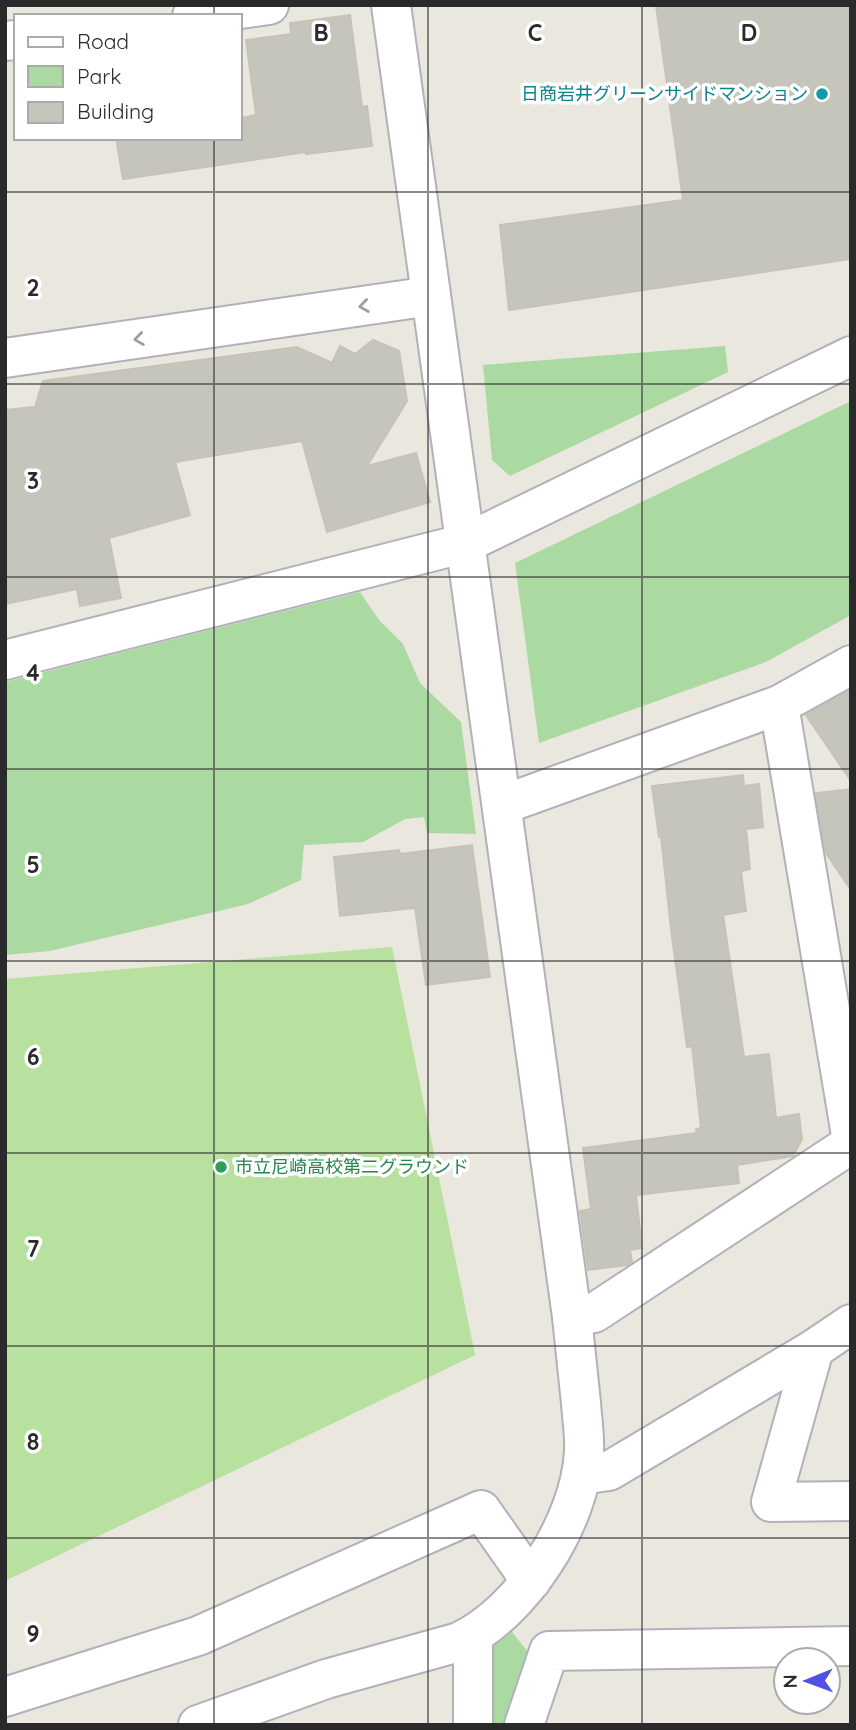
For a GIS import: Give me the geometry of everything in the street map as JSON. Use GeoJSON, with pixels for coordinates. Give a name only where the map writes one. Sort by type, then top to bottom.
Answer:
{"type":"FeatureCollection","features":[{"type":"Feature","properties":{"kind":"street"},"geometry":{"type":"LineString","coordinates":[[206,14],[269,5]]}},
{"type":"Feature","properties":{"kind":"street"},"geometry":{"type":"LineString","coordinates":[[198,1725],[326,1679],[459,1643],[474,1635],[504,1610],[531,1581],[556,1541],[581,1475],[584,1451],[572,1317],[391,5]]}},
{"type":"Feature","properties":{"kind":"street"},"geometry":{"type":"LineString","coordinates":[[5,358],[431,296]]}},
{"type":"Feature","properties":{"kind":"street"},"geometry":{"type":"LineString","coordinates":[[5,660],[466,543],[851,356]]}},
{"type":"Feature","properties":{"kind":"street"},"geometry":{"type":"LineString","coordinates":[[502,806],[779,705],[851,665]]}},
{"type":"Feature","properties":{"kind":"street"},"geometry":{"type":"LineString","coordinates":[[779,705],[851,1135]]}},
{"type":"Feature","properties":{"kind":"street"},"geometry":{"type":"LineString","coordinates":[[572,1317],[594,1313],[851,1144]]}},
{"type":"Feature","properties":{"kind":"street"},"geometry":{"type":"LineString","coordinates":[[581,1475],[609,1471],[814,1349],[851,1324]]}},
{"type":"Feature","properties":{"kind":"street"},"geometry":{"type":"LineString","coordinates":[[814,1349],[771,1502],[851,1501]]}},
{"type":"Feature","properties":{"kind":"street"},"geometry":{"type":"LineString","coordinates":[[5,1697],[198,1636],[481,1510],[531,1581]]}},
{"type":"Feature","properties":{"kind":"street"},"geometry":{"type":"LineString","coordinates":[[473,1725],[474,1635]]}},
{"type":"Feature","properties":{"kind":"street"},"geometry":{"type":"LineString","coordinates":[[524,1725],[549,1651],[851,1646]]}},
{"type":"Feature","properties":{"kind":"green space"},"geometry":{"type":"Polygon","coordinates":[[[725,346],[728,372],[510,476],[492,460],[483,365],[725,346]]]}},
{"type":"Feature","properties":{"kind":"green space"},"geometry":{"type":"Polygon","coordinates":[[[851,401],[851,615],[766,662],[539,743],[515,563],[851,401]]]}},
{"type":"Feature","properties":{"kind":"green space"},"geometry":{"type":"Polygon","coordinates":[[[360,592],[379,620],[403,644],[420,683],[461,722],[476,834],[427,833],[424,817],[405,819],[363,842],[304,845],[301,880],[248,904],[50,951],[5,955],[5,682],[360,592]]]}},
{"type":"Feature","properties":{"kind":"green space","name":"市立尼崎高校第二グラウンド"},"geometry":{"type":"Polygon","coordinates":[[[392,947],[475,1355],[5,1581],[5,979],[392,947]]]}},
{"type":"Feature","properties":{"kind":"green space"},"geometry":{"type":"Polygon","coordinates":[[[505,1623],[531,1656],[512,1725],[483,1725],[484,1641],[505,1623]]]}},
{"type":"Feature","properties":{"kind":"building","name":"日商岩井グリーンサイドマンション"},"geometry":{"type":"Polygon","coordinates":[[[656,5],[851,5],[851,259],[509,310],[500,225],[683,200],[656,5]]]}},
{"type":"Feature","properties":{"kind":"building"},"geometry":{"type":"Polygon","coordinates":[[[350,15],[362,107],[367,106],[372,146],[306,152],[123,179],[116,140],[242,140],[242,118],[256,115],[246,40],[291,34],[290,23],[350,15]]]}},
{"type":"Feature","properties":{"kind":"building"},"geometry":{"type":"Polygon","coordinates":[[[373,340],[399,351],[407,401],[367,466],[416,453],[430,502],[327,532],[302,441],[175,462],[190,515],[109,538],[121,598],[80,606],[77,589],[5,604],[5,410],[35,407],[43,381],[297,347],[332,363],[340,346],[355,354],[373,340]]]}},
{"type":"Feature","properties":{"kind":"building"},"geometry":{"type":"Polygon","coordinates":[[[851,690],[851,781],[806,715],[851,690]]]}},
{"type":"Feature","properties":{"kind":"building"},"geometry":{"type":"Polygon","coordinates":[[[743,775],[744,786],[759,784],[763,827],[746,829],[750,869],[741,871],[746,911],[723,915],[744,1057],[769,1054],[776,1118],[799,1114],[802,1139],[793,1156],[737,1165],[739,1183],[636,1195],[642,1248],[630,1250],[632,1262],[627,1265],[588,1270],[580,1211],[591,1209],[583,1148],[697,1133],[696,1129],[701,1128],[692,1046],[687,1047],[661,836],[659,837],[652,786],[743,775]]]}},
{"type":"Feature","properties":{"kind":"building"},"geometry":{"type":"Polygon","coordinates":[[[851,789],[851,890],[826,853],[816,793],[851,789]]]}},
{"type":"Feature","properties":{"kind":"building"},"geometry":{"type":"Polygon","coordinates":[[[472,845],[490,977],[426,985],[415,908],[340,916],[334,857],[399,850],[400,854],[472,845]]]}},
{"type":"Feature","properties":{"kind":"place","name":"日商岩井グリーンサイドマンション"},"geometry":{"type":"Point","coordinates":[822,94]}},
{"type":"Feature","properties":{"kind":"place","name":"市立尼崎高校第二グラウンド"},"geometry":{"type":"Point","coordinates":[221,1167]}}]}
